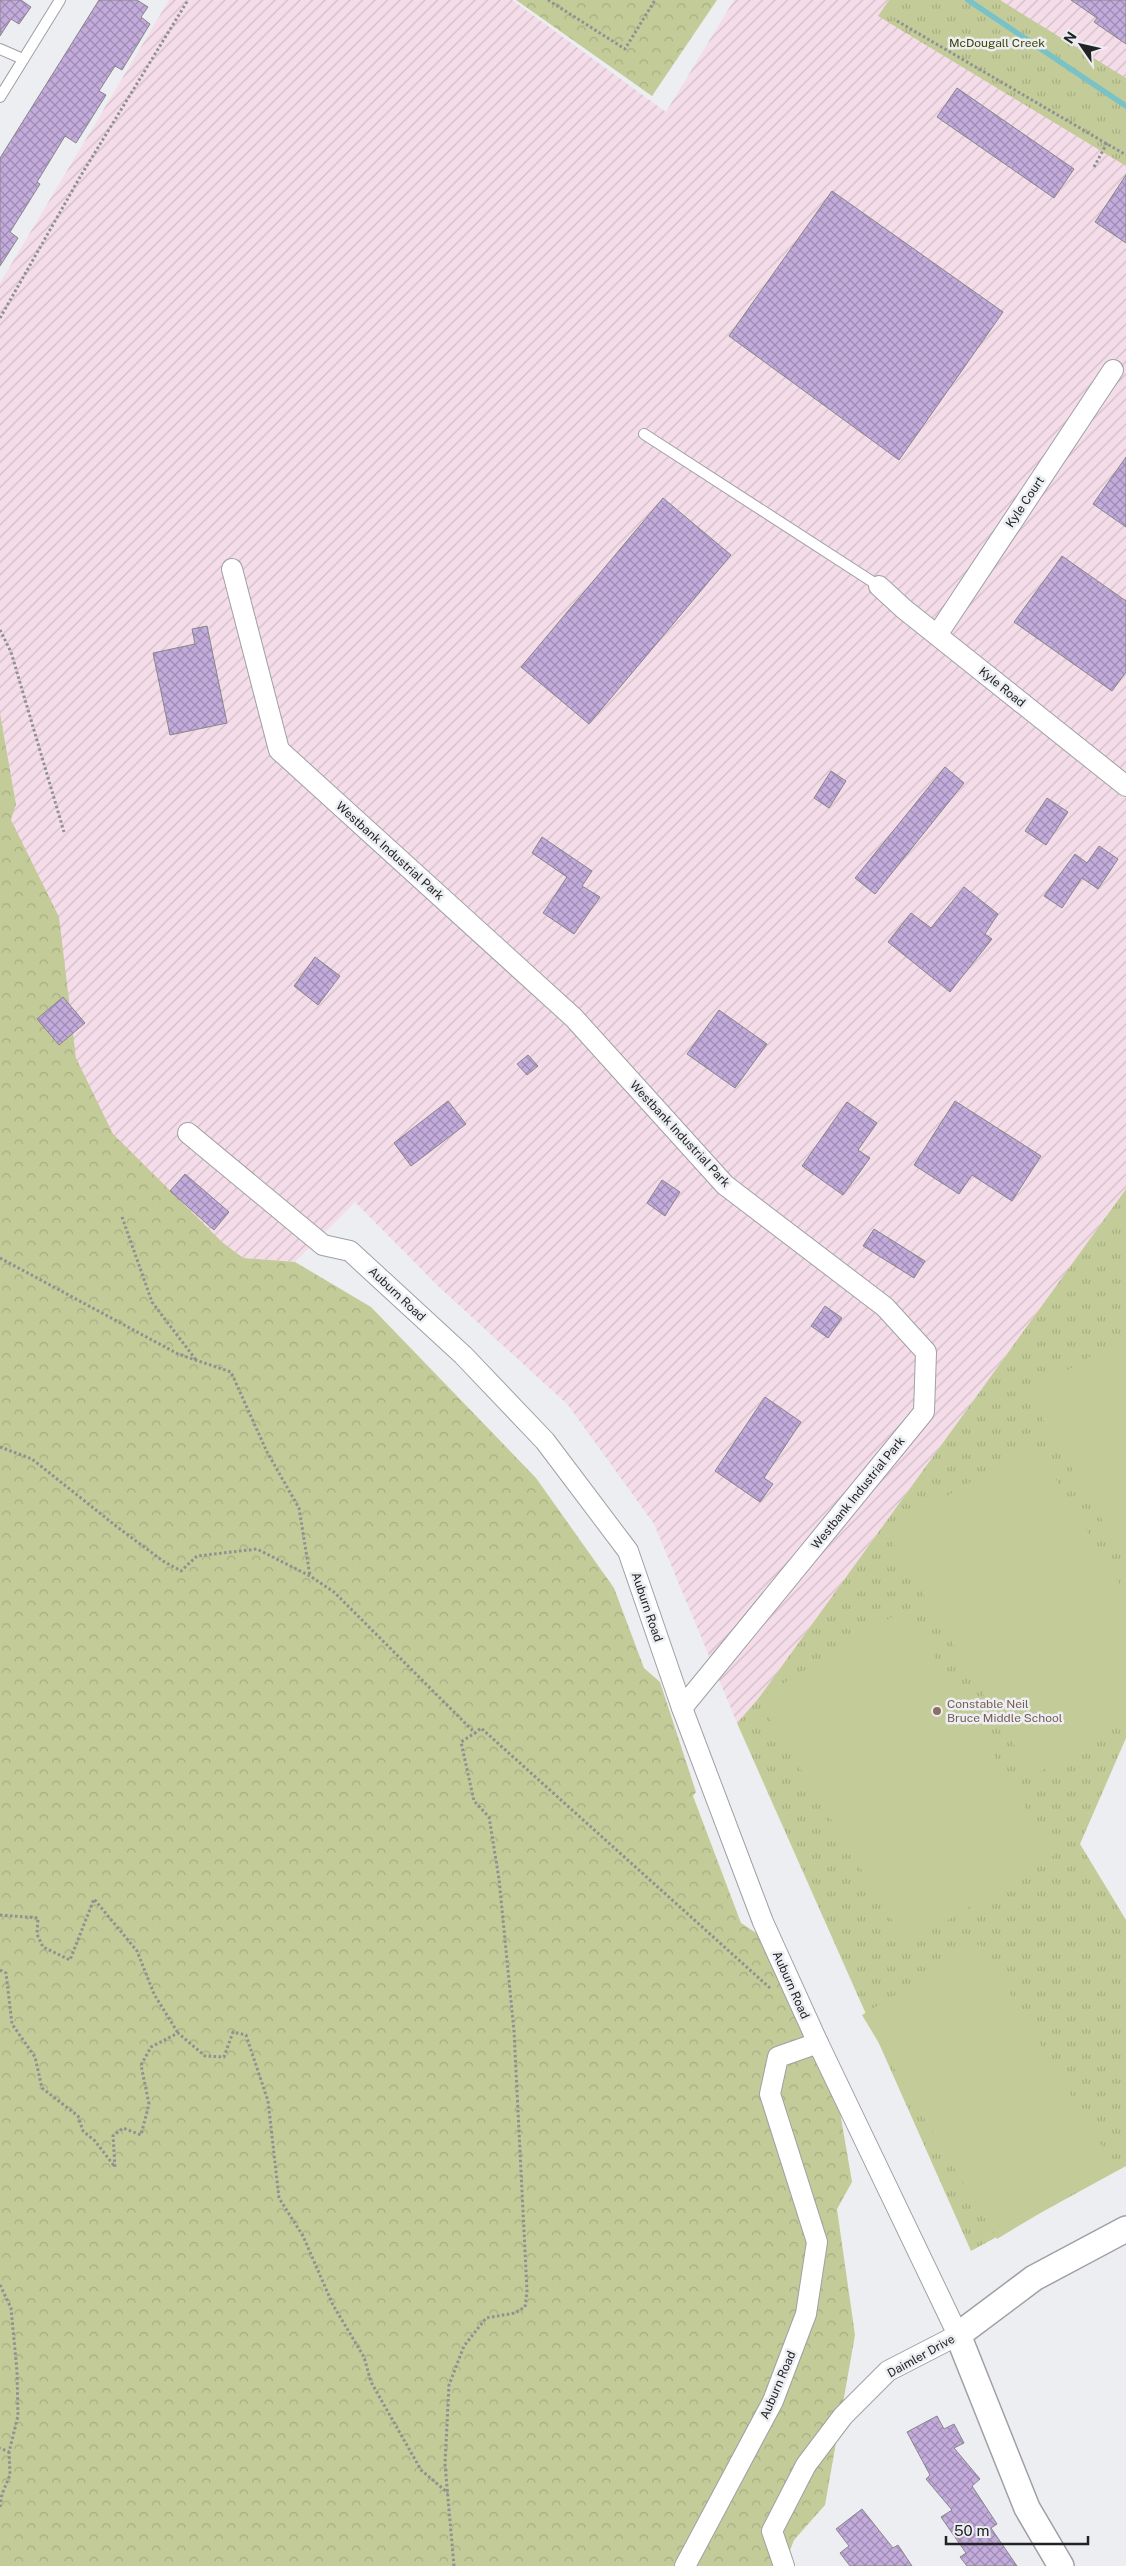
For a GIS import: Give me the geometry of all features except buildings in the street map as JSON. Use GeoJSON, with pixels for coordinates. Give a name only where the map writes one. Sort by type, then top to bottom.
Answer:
{"type":"FeatureCollection","features":[{"type":"Feature","properties":{"kind":"street","name":"Kyle Court"},"geometry":{"type":"LineString","coordinates":[[937,635],[1113,370]]}},
{"type":"Feature","properties":{"kind":"street","name":"Westbank Industrial Park"},"geometry":{"type":"LineString","coordinates":[[232,569],[279,750],[574,1018],[725,1185],[885,1308],[926,1352],[924,1412],[682,1708]]}},
{"type":"Feature","properties":{"kind":"street","name":"Kyle Road"},"geometry":{"type":"LineString","coordinates":[[879,586],[937,635],[1126,786]]}},
{"type":"Feature","properties":{"kind":"street","name":"Auburn Road"},"geometry":{"type":"LineString","coordinates":[[188,1132],[323,1245],[350,1251],[463,1355],[545,1441],[628,1551],[682,1708],[763,1922],[818,2043],[958,2335],[1027,2508],[1060,2566]]}},
{"type":"Feature","properties":{"kind":"street","name":"Auburn Road"},"geometry":{"type":"LineString","coordinates":[[685,2566],[773,2401],[806,2314],[816,2242],[770,2094],[778,2058],[818,2043]]}},
{"type":"Feature","properties":{"kind":"street","name":"Daimler Drive"},"geometry":{"type":"LineString","coordinates":[[784,2566],[772,2531],[806,2465],[843,2416],[888,2371],[958,2335],[1034,2278],[1126,2229]]}},
{"type":"Feature","properties":{"kind":"lane"},"geometry":{"type":"LineString","coordinates":[[0,97],[60,0]]}},
{"type":"Feature","properties":{"kind":"lane"},"geometry":{"type":"LineString","coordinates":[[0,49],[23,59]]}},
{"type":"Feature","properties":{"kind":"lane"},"geometry":{"type":"LineString","coordinates":[[644,434],[879,586]]}},
{"type":"Feature","properties":{"kind":"path"},"geometry":{"type":"LineString","coordinates":[[0,318],[80,177],[188,0]]}},
{"type":"Feature","properties":{"kind":"path"},"geometry":{"type":"LineString","coordinates":[[548,0],[626,49],[655,0]]}},
{"type":"Feature","properties":{"kind":"path"},"geometry":{"type":"LineString","coordinates":[[897,22],[1126,154]]}},
{"type":"Feature","properties":{"kind":"path"},"geometry":{"type":"LineString","coordinates":[[1094,167],[1106,143]]}},
{"type":"Feature","properties":{"kind":"path"},"geometry":{"type":"LineString","coordinates":[[0,630],[12,652],[64,832]]}},
{"type":"Feature","properties":{"kind":"path"},"geometry":{"type":"LineString","coordinates":[[122,1217],[152,1302],[197,1360]]}},
{"type":"Feature","properties":{"kind":"path"},"geometry":{"type":"LineString","coordinates":[[0,1258],[178,1354],[231,1372],[267,1452],[299,1508],[310,1576]]}},
{"type":"Feature","properties":{"kind":"path"},"geometry":{"type":"LineString","coordinates":[[0,1447],[32,1458],[116,1526],[163,1561],[181,1570],[197,1556],[258,1549],[310,1576],[334,1592],[475,1733]]}},
{"type":"Feature","properties":{"kind":"path"},"geometry":{"type":"LineString","coordinates":[[454,2566],[445,2464],[449,2385],[464,2346],[486,2318],[515,2313],[525,2307],[527,2291],[514,2031],[499,1880],[489,1817],[474,1801],[461,1742],[481,1728],[773,1990]]}},
{"type":"Feature","properties":{"kind":"path"},"geometry":{"type":"LineString","coordinates":[[0,1915],[38,1918],[37,1934],[43,1947],[70,1960],[94,1899],[137,1951],[154,1994],[178,2033],[205,2056],[224,2057],[233,2032],[246,2035],[268,2101],[279,2198],[303,2236],[333,2304],[364,2357],[371,2382],[421,2470],[448,2494]]}},
{"type":"Feature","properties":{"kind":"path"},"geometry":{"type":"LineString","coordinates":[[0,1970],[6,1973],[12,2024],[35,2057],[42,2088],[78,2116],[83,2131],[95,2141],[114,2167],[113,2136],[123,2128],[141,2135],[149,2104],[141,2065],[150,2047],[178,2033]]}},
{"type":"Feature","properties":{"kind":"path"},"geometry":{"type":"LineString","coordinates":[[0,2285],[12,2308],[17,2370],[18,2416],[10,2452],[10,2475],[2,2494],[0,2507]]}},
{"type":"Feature","properties":{"kind":"path"},"geometry":{"type":"LineString","coordinates":[[0,2448],[10,2452]]}},
{"type":"Feature","properties":{"kind":"shaded area"},"geometry":{"type":"Polygon","coordinates":[[[169,0],[512,0],[666,112],[734,0],[1126,0],[1126,1189],[758,1699],[737,1723],[654,1524],[568,1405],[438,1286],[355,1202],[295,1262],[177,1253],[31,1157],[0,851],[16,803],[0,713],[0,283],[169,0]]]}},
{"type":"Feature","properties":{"kind":"green space"},"geometry":{"type":"Polygon","coordinates":[[[516,0],[717,0],[652,96],[516,0]]]}},
{"type":"Feature","properties":{"kind":"green space","name":"McDougall Creek"},"geometry":{"type":"Polygon","coordinates":[[[889,0],[1000,0],[1126,78],[1126,166],[878,16],[889,0]]]}},
{"type":"Feature","properties":{"kind":"green space"},"geometry":{"type":"Polygon","coordinates":[[[0,713],[16,804],[11,820],[59,917],[76,1058],[113,1134],[222,1242],[243,1258],[295,1262],[371,1307],[536,1478],[614,1588],[644,1668],[660,1682],[696,1792],[693,1796],[741,1923],[770,1942],[804,2014],[840,2112],[852,2182],[837,2209],[855,2335],[825,2505],[794,2540],[784,2566],[0,2566],[0,713]]]}},
{"type":"Feature","properties":{"kind":"green space","name":"Constable Neil Bruce Middle School"},"geometry":{"type":"Polygon","coordinates":[[[1126,1189],[1126,1738],[1080,1844],[1126,1920],[1126,2166],[971,2251],[737,1723],[758,1699],[1126,1189]]]}},
{"type":"Feature","properties":{"kind":"green space"},"geometry":{"type":"Polygon","coordinates":[[[1126,1335],[1126,1560],[1028,1394],[1126,1335]]]}},
{"type":"Feature","properties":{"kind":"green space"},"geometry":{"type":"Polygon","coordinates":[[[1034,1443],[1126,1595],[1126,1720],[1033,1776],[886,1533],[1034,1443]]]}},
{"type":"Feature","properties":{"kind":"green space"},"geometry":{"type":"Polygon","coordinates":[[[905,1609],[1054,1855],[907,1945],[758,1699],[905,1609]]]}},
{"type":"Feature","properties":{"kind":"green space"},"geometry":{"type":"Polygon","coordinates":[[[980,1944],[1115,2168],[997,2239],[862,2015],[980,1944]]]}},
{"type":"Feature","properties":{"kind":"waterway","name":"McDougall Creek"},"geometry":{"type":"LineString","coordinates":[[968,0],[1126,106]]}},
{"type":"Feature","properties":{"kind":"place","name":"Constable Neil Bruce Middle School"},"geometry":{"type":"Point","coordinates":[937,1711]}}]}
